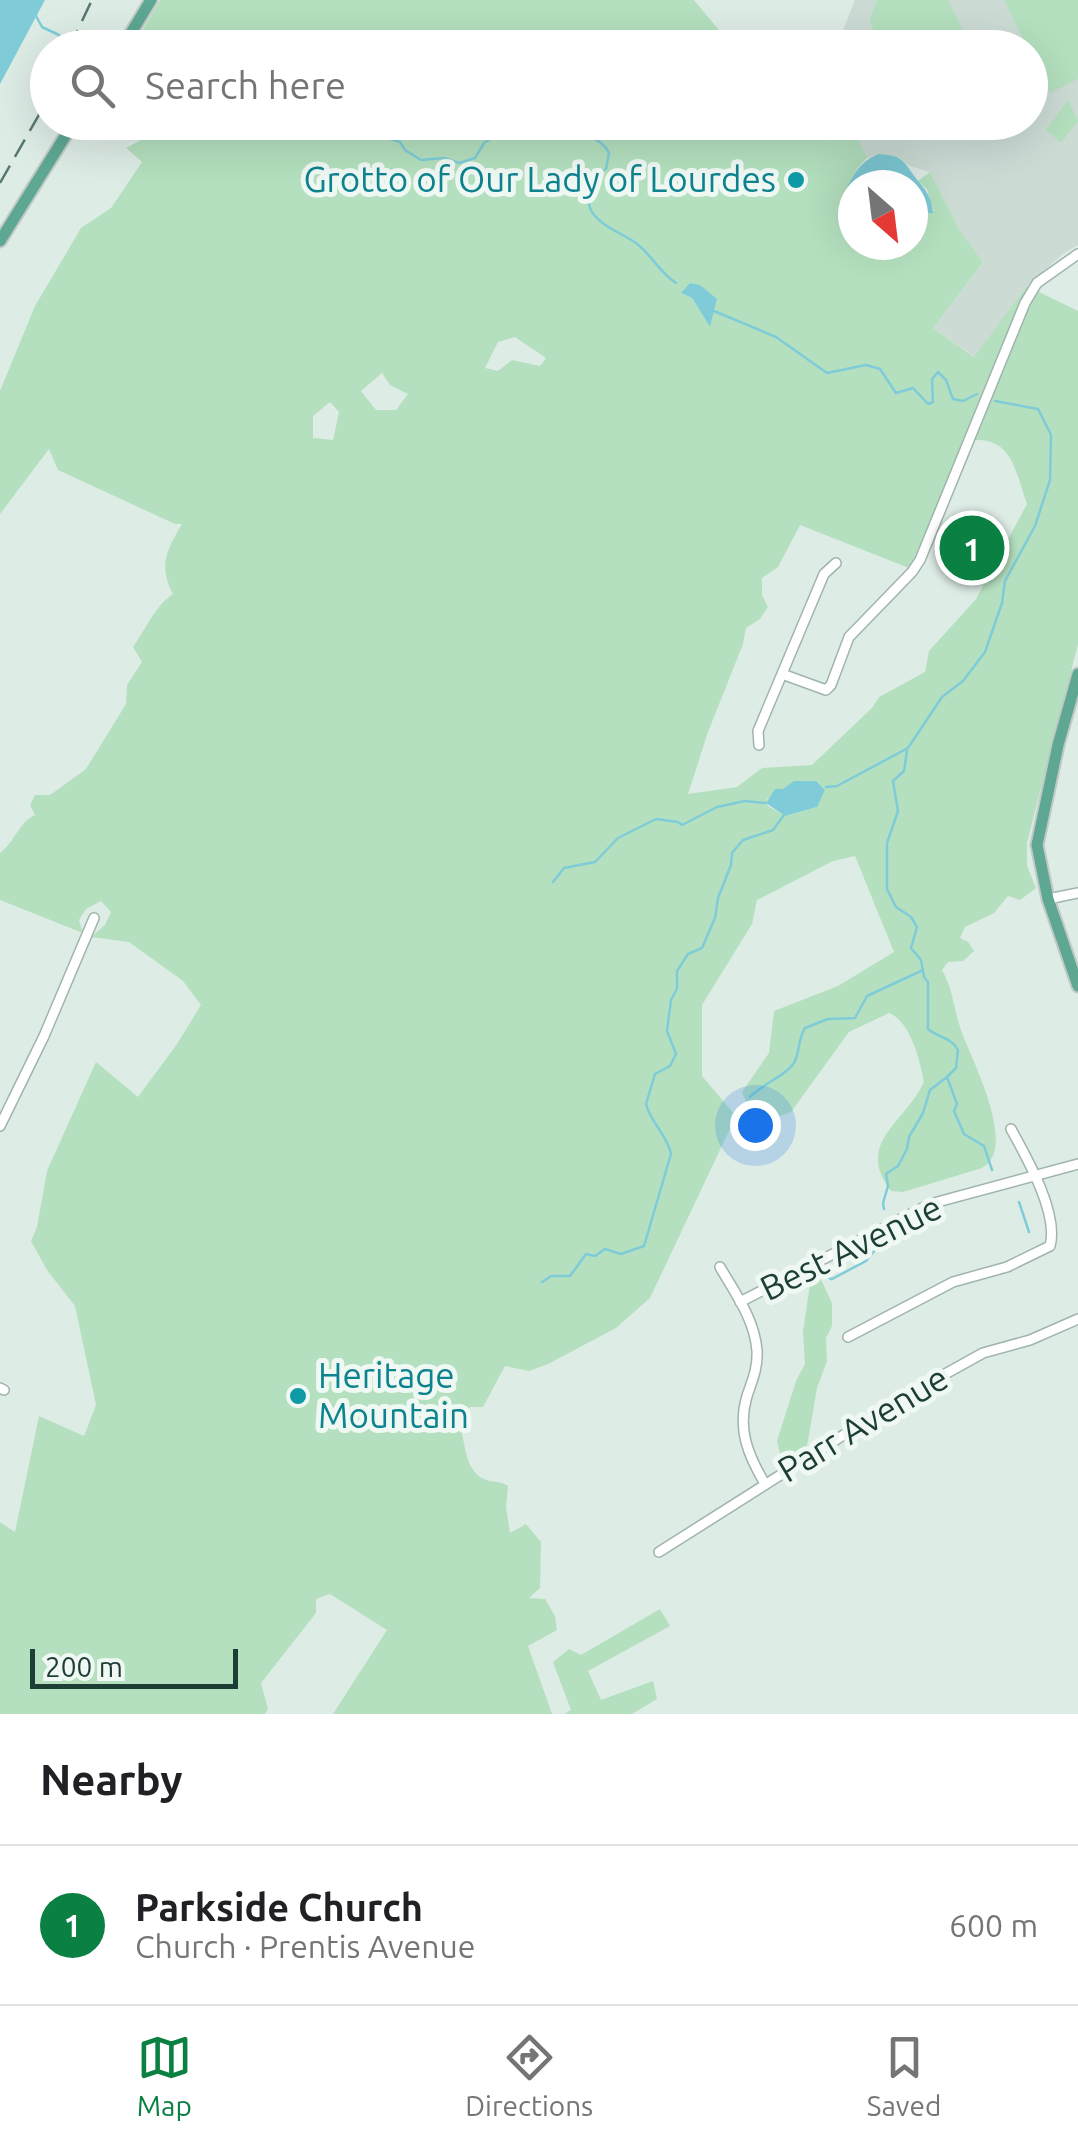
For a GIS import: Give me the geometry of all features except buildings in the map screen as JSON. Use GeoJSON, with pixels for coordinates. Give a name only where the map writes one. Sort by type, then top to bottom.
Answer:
{"type":"FeatureCollection","features":[{"type":"Feature","properties":{"kind":"main road"},"geometry":{"type":"LineString","coordinates":[[133,30],[151,0]]}},
{"type":"Feature","properties":{"kind":"main road"},"geometry":{"type":"LineString","coordinates":[[0,241],[63,140]]}},
{"type":"Feature","properties":{"kind":"main road"},"geometry":{"type":"LineString","coordinates":[[1078,674],[1038,832],[1038,854],[1048,899],[1078,986]]}},
{"type":"Feature","properties":{"kind":"street"},"geometry":{"type":"LineString","coordinates":[[782,674],[826,690],[832,685],[849,637],[912,572],[1025,303],[1037,283],[1078,254]]}},
{"type":"Feature","properties":{"kind":"street"},"geometry":{"type":"LineString","coordinates":[[759,745],[758,731],[824,574],[836,563]]}},
{"type":"Feature","properties":{"kind":"street"},"geometry":{"type":"LineString","coordinates":[[1048,899],[1078,892]]}},
{"type":"Feature","properties":{"kind":"street"},"geometry":{"type":"LineString","coordinates":[[0,1126],[44,1036],[94,918]]}},
{"type":"Feature","properties":{"kind":"street"},"geometry":{"type":"LineString","coordinates":[[848,1336],[954,1282],[1006,1267],[1047,1249],[1052,1235],[1037,1175],[1012,1129]]}},
{"type":"Feature","properties":{"kind":"street","name":"Best Avenue"},"geometry":{"type":"LineString","coordinates":[[740,1302],[920,1208],[1078,1164]]}},
{"type":"Feature","properties":{"kind":"street"},"geometry":{"type":"LineString","coordinates":[[720,1267],[754,1332],[758,1354],[744,1405],[744,1440],[765,1484]]}},
{"type":"Feature","properties":{"kind":"street","name":"Parr Avenue"},"geometry":{"type":"LineString","coordinates":[[659,1552],[878,1412],[983,1353],[1030,1340],[1078,1319]]}},
{"type":"Feature","properties":{"kind":"shaded area"},"geometry":{"type":"Polygon","coordinates":[[[855,0],[1078,0],[1078,245],[1027,286],[975,357],[933,328],[983,262],[959,229],[928,170],[910,166],[900,158],[879,154],[867,158],[859,140],[1048,140],[1048,30],[843,30],[855,0]]]}},
{"type":"Feature","properties":{"kind":"green space"},"geometry":{"type":"Polygon","coordinates":[[[160,0],[694,0],[719,30],[143,30],[160,0]]]}},
{"type":"Feature","properties":{"kind":"green space"},"geometry":{"type":"Polygon","coordinates":[[[877,0],[948,0],[963,30],[873,30],[870,20],[877,0]]]}},
{"type":"Feature","properties":{"kind":"green space"},"geometry":{"type":"Polygon","coordinates":[[[1004,0],[1078,0],[1078,79],[1050,93],[1048,30],[1019,30],[1004,0]]]}},
{"type":"Feature","properties":{"kind":"green space"},"geometry":{"type":"Polygon","coordinates":[[[1068,100],[1078,121],[1061,143],[1048,127],[1068,100]]]}},
{"type":"Feature","properties":{"kind":"green space"},"geometry":{"type":"Polygon","coordinates":[[[141,140],[859,140],[867,158],[857,170],[838,170],[838,260],[928,260],[928,212],[934,211],[928,192],[930,172],[959,229],[983,262],[933,328],[974,357],[1027,286],[1078,311],[1078,644],[1027,843],[1027,866],[1036,888],[1020,900],[1008,896],[994,913],[965,927],[960,938],[974,951],[963,961],[948,962],[942,970],[989,1102],[996,1142],[992,1158],[982,1168],[903,1192],[891,1191],[881,1174],[880,1146],[924,1082],[908,1033],[889,1013],[849,1032],[791,1112],[780,1116],[748,1107],[742,1092],[769,1053],[774,1011],[838,986],[894,952],[855,856],[833,861],[757,900],[752,924],[702,1005],[702,1076],[736,1116],[650,1298],[616,1328],[548,1364],[529,1371],[505,1366],[483,1407],[470,1407],[460,1425],[473,1470],[484,1479],[508,1486],[510,1533],[526,1524],[541,1542],[540,1588],[529,1598],[545,1599],[555,1616],[557,1630],[528,1646],[552,1714],[333,1714],[387,1630],[330,1594],[316,1599],[316,1613],[261,1683],[268,1709],[265,1714],[0,1714],[0,1522],[15,1532],[39,1416],[84,1436],[96,1405],[75,1306],[47,1270],[31,1241],[47,1171],[96,1062],[138,1097],[201,1005],[183,981],[129,942],[91,937],[105,925],[111,912],[101,901],[86,909],[79,920],[83,933],[0,900],[0,853],[35,815],[30,805],[35,795],[50,795],[86,769],[126,704],[127,685],[142,662],[133,647],[156,611],[173,594],[166,575],[166,558],[182,524],[58,470],[49,449],[0,514],[0,391],[35,306],[81,228],[111,208],[142,162],[126,148],[141,140]],[[690,283],[682,294],[692,298],[710,327],[717,299],[690,283]],[[515,337],[498,342],[485,368],[498,371],[512,360],[540,366],[546,358],[515,337]],[[382,373],[361,391],[376,410],[396,410],[408,394],[390,385],[382,373]],[[330,402],[313,416],[313,438],[333,440],[339,412],[330,402]],[[975,440],[919,572],[800,525],[778,567],[762,578],[762,595],[768,607],[760,619],[746,628],[688,794],[737,787],[762,768],[812,765],[879,697],[925,672],[929,651],[976,599],[1027,504],[1005,451],[988,441],[975,440]],[[803,781],[767,799],[768,806],[785,816],[817,807],[810,782],[803,781]]]}},
{"type":"Feature","properties":{"kind":"green space"},"geometry":{"type":"Polygon","coordinates":[[[819,1275],[832,1303],[827,1361],[817,1388],[807,1446],[782,1462],[777,1441],[805,1364],[803,1332],[810,1284],[819,1275]]]}},
{"type":"Feature","properties":{"kind":"green space"},"geometry":{"type":"Polygon","coordinates":[[[660,1609],[670,1626],[588,1671],[601,1700],[653,1681],[657,1699],[632,1714],[564,1714],[571,1710],[553,1662],[569,1649],[581,1655],[660,1609]]]}},
{"type":"Feature","properties":{"kind":"water"},"geometry":{"type":"Polygon","coordinates":[[[0,0],[45,0],[0,84],[0,0]]]}},
{"type":"Feature","properties":{"kind":"water"},"geometry":{"type":"Polygon","coordinates":[[[879,154],[895,157],[910,170],[858,170],[879,154]]]}},
{"type":"Feature","properties":{"kind":"water"},"geometry":{"type":"Polygon","coordinates":[[[690,283],[700,285],[717,299],[710,327],[692,298],[681,293],[690,283]]]}},
{"type":"Feature","properties":{"kind":"water"},"geometry":{"type":"Polygon","coordinates":[[[794,781],[816,781],[825,790],[817,807],[785,816],[766,803],[775,789],[783,789],[794,781]]]}},
{"type":"Feature","properties":{"kind":"waterway"},"geometry":{"type":"LineString","coordinates":[[35,14],[48,30]]}},
{"type":"Feature","properties":{"kind":"waterway"},"geometry":{"type":"LineString","coordinates":[[393,140],[421,160],[444,158],[459,163],[475,158],[489,140]]}},
{"type":"Feature","properties":{"kind":"waterway"},"geometry":{"type":"LineString","coordinates":[[596,140],[609,153],[606,169],[599,173],[589,193],[592,212],[641,247],[676,283]]}},
{"type":"Feature","properties":{"kind":"waterway"},"geometry":{"type":"LineString","coordinates":[[714,311],[776,337],[827,373],[866,365],[880,369],[896,393],[913,388],[928,404],[933,402],[932,379],[938,372],[946,380],[953,399],[963,401],[977,394]]}},
{"type":"Feature","properties":{"kind":"waterway"},"geometry":{"type":"LineString","coordinates":[[826,787],[837,786],[908,748],[942,697],[963,681],[985,652],[1002,603],[1005,581],[1035,526],[1050,480],[1051,435],[1038,409],[995,401]]}},
{"type":"Feature","properties":{"kind":"waterway"},"geometry":{"type":"LineString","coordinates":[[907,751],[904,771],[893,781],[898,811],[887,843],[887,889],[896,907],[911,917],[917,927],[911,948],[921,960],[928,982],[928,1029],[958,1050],[956,1068],[947,1077],[957,1104],[954,1111],[964,1134],[984,1146],[992,1170]]}},
{"type":"Feature","properties":{"kind":"waterway"},"geometry":{"type":"LineString","coordinates":[[553,882],[564,868],[595,862],[618,838],[656,819],[682,825],[717,807],[745,801],[765,803]]}},
{"type":"Feature","properties":{"kind":"waterway"},"geometry":{"type":"LineString","coordinates":[[542,1282],[551,1276],[570,1276],[586,1254],[595,1256],[605,1249],[621,1254],[644,1246],[671,1154],[646,1104],[655,1074],[670,1066],[676,1054],[667,1031],[677,971],[688,954],[702,948],[715,918],[732,853],[743,840],[773,830],[784,815]]}},
{"type":"Feature","properties":{"kind":"waterway"},"geometry":{"type":"LineString","coordinates":[[750,1097],[792,1066],[805,1028],[828,1019],[855,1018],[867,996],[921,971]]}},
{"type":"Feature","properties":{"kind":"waterway"},"geometry":{"type":"LineString","coordinates":[[884,1209],[886,1174],[898,1166],[907,1149],[930,1090],[947,1077]]}},
{"type":"Feature","properties":{"kind":"waterway"},"geometry":{"type":"LineString","coordinates":[[1019,1202],[1029,1232]]}},
{"type":"Feature","properties":{"kind":"waterway"},"geometry":{"type":"LineString","coordinates":[[826,1277],[832,1279],[866,1261],[880,1244]]}},
{"type":"Feature","properties":{"kind":"railway"},"geometry":{"type":"LineString","coordinates":[[78,30],[92,0]]}},
{"type":"Feature","properties":{"kind":"railway"},"geometry":{"type":"LineString","coordinates":[[0,183],[30,130]]}},
{"type":"Feature","properties":{"kind":"place","name":"Grotto of Our Lady of Lourdes"},"geometry":{"type":"Point","coordinates":[796,180]}},
{"type":"Feature","properties":{"kind":"place","name":"Parkside Church"},"geometry":{"type":"Point","coordinates":[972,548]}},
{"type":"Feature","properties":{"kind":"place","name":"Heritage Mountain"},"geometry":{"type":"Point","coordinates":[298,1396]}}]}
